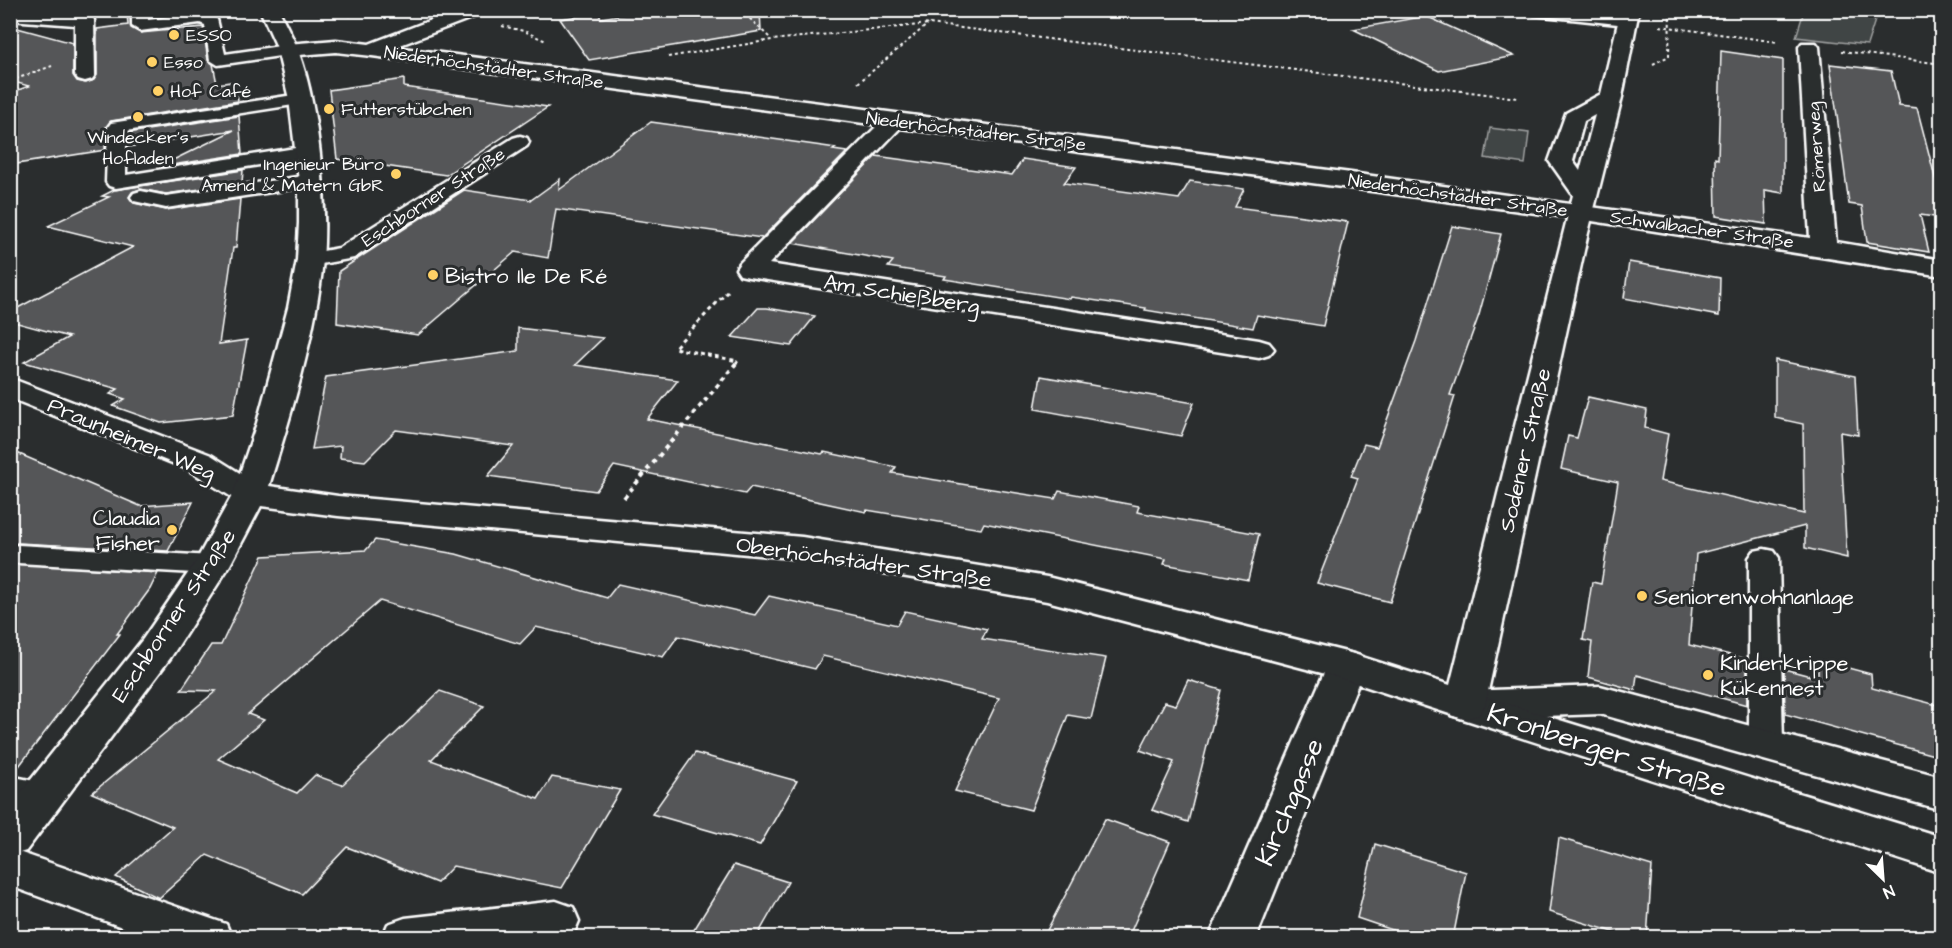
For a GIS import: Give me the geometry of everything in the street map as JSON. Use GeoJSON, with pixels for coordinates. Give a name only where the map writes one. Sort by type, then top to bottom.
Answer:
{"type":"FeatureCollection","features":[{"type":"Feature","properties":{"kind":"street","name":"Eschborner Straße"},"geometry":{"type":"LineString","coordinates":[[10,839],[28,793],[157,648],[212,565],[250,494],[288,367],[310,260],[311,181],[300,99],[287,50],[269,10]]}},
{"type":"Feature","properties":{"kind":"street","name":"Niederhöchstädter Straße"},"geometry":{"type":"LineString","coordinates":[[372,50],[475,10]]}},
{"type":"Feature","properties":{"kind":"street"},"geometry":{"type":"LineString","coordinates":[[11,14],[84,20],[85,75]]}},
{"type":"Feature","properties":{"kind":"street","name":"Sodener Straße"},"geometry":{"type":"LineString","coordinates":[[1465,705],[1583,204],[1611,97],[1628,15]]}},
{"type":"Feature","properties":{"kind":"street","name":"Niederhöchstädter Straße"},"geometry":{"type":"LineString","coordinates":[[287,50],[336,46],[372,50],[822,112],[1583,204]]}},
{"type":"Feature","properties":{"kind":"street","name":"Römerweg"},"geometry":{"type":"LineString","coordinates":[[1809,47],[1823,247]]}},
{"type":"Feature","properties":{"kind":"street"},"geometry":{"type":"LineString","coordinates":[[1583,204],[1561,161],[1574,118],[1611,97]]}},
{"type":"Feature","properties":{"kind":"street"},"geometry":{"type":"LineString","coordinates":[[749,269],[894,121]]}},
{"type":"Feature","properties":{"kind":"street","name":"Schwalbacher Straße"},"geometry":{"type":"LineString","coordinates":[[1583,204],[1941,268]]}},
{"type":"Feature","properties":{"kind":"street","name":"Am Schießberg"},"geometry":{"type":"LineString","coordinates":[[749,269],[1259,349]]}},
{"type":"Feature","properties":{"kind":"street","name":"Praunheimer Weg"},"geometry":{"type":"LineString","coordinates":[[10,387],[199,462],[250,494]]}},
{"type":"Feature","properties":{"kind":"street","name":"Oberhöchstädter Straße"},"geometry":{"type":"LineString","coordinates":[[250,494],[338,506],[802,548],[1047,589],[1346,666],[1465,705]]}},
{"type":"Feature","properties":{"kind":"street","name":"Kirchgasse"},"geometry":{"type":"LineString","coordinates":[[1232,938],[1346,666]]}},
{"type":"Feature","properties":{"kind":"street","name":"Kronberger Straße"},"geometry":{"type":"LineString","coordinates":[[1465,705],[1600,700],[1941,794]]}},
{"type":"Feature","properties":{"kind":"street","name":"Kronberger Straße"},"geometry":{"type":"LineString","coordinates":[[1465,705],[1941,855]]}},
{"type":"Feature","properties":{"kind":"street"},"geometry":{"type":"LineString","coordinates":[[10,867],[209,938]]}},
{"type":"Feature","properties":{"kind":"street"},"geometry":{"type":"LineString","coordinates":[[405,938],[556,921]]}},
{"type":"Feature","properties":{"kind":"lane"},"geometry":{"type":"LineString","coordinates":[[140,10],[140,26],[169,16],[201,14],[212,22],[218,60],[287,50]]}},
{"type":"Feature","properties":{"kind":"lane"},"geometry":{"type":"LineString","coordinates":[[1534,10],[1628,15]]}},
{"type":"Feature","properties":{"kind":"lane"},"geometry":{"type":"LineString","coordinates":[[300,99],[117,127],[116,182],[308,152]]}},
{"type":"Feature","properties":{"kind":"lane","name":"Eschborner Straße"},"geometry":{"type":"LineString","coordinates":[[310,260],[346,253],[520,142]]}},
{"type":"Feature","properties":{"kind":"lane"},"geometry":{"type":"LineString","coordinates":[[141,197],[166,202],[311,181]]}},
{"type":"Feature","properties":{"kind":"lane"},"geometry":{"type":"LineString","coordinates":[[18,554],[212,565]]}},
{"type":"Feature","properties":{"kind":"lane"},"geometry":{"type":"LineString","coordinates":[[1764,558],[1766,746]]}},
{"type":"Feature","properties":{"kind":"path"},"geometry":{"type":"LineString","coordinates":[[741,10],[772,40]]}},
{"type":"Feature","properties":{"kind":"path"},"geometry":{"type":"LineString","coordinates":[[1670,10],[1671,28]]}},
{"type":"Feature","properties":{"kind":"path"},"geometry":{"type":"LineString","coordinates":[[822,112],[929,24]]}},
{"type":"Feature","properties":{"kind":"path"},"geometry":{"type":"LineString","coordinates":[[657,59],[772,40],[929,24],[1518,98]]}},
{"type":"Feature","properties":{"kind":"path"},"geometry":{"type":"LineString","coordinates":[[597,529],[738,361],[674,348],[749,269]]}},
{"type":"Feature","properties":{"kind":"shaded area"},"geometry":{"type":"Polygon","coordinates":[[[1804,10],[1878,11],[1867,45],[1796,37],[1804,10]]]}},
{"type":"Feature","properties":{"kind":"shaded area"},"geometry":{"type":"Polygon","coordinates":[[[1490,128],[1529,133],[1525,164],[1485,158],[1490,128]]]}},
{"type":"Feature","properties":{"kind":"building"},"geometry":{"type":"Polygon","coordinates":[[[150,10],[201,10],[201,11],[150,17],[150,10]]]}},
{"type":"Feature","properties":{"kind":"building"},"geometry":{"type":"Polygon","coordinates":[[[652,10],[760,10],[761,31],[589,60],[560,19],[598,13],[601,18],[652,10]]]}},
{"type":"Feature","properties":{"kind":"building"},"geometry":{"type":"Polygon","coordinates":[[[127,13],[130,13],[131,28],[140,33],[203,27],[208,60],[213,64],[217,84],[236,81],[238,101],[111,121],[106,127],[105,150],[10,165],[10,93],[29,86],[10,81],[10,26],[73,43],[73,75],[77,81],[86,83],[94,80],[97,75],[97,29],[128,25],[127,13]]]}},
{"type":"Feature","properties":{"kind":"building"},"geometry":{"type":"Polygon","coordinates":[[[1426,16],[1514,56],[1439,71],[1353,29],[1426,16]]]}},
{"type":"Feature","properties":{"kind":"building"},"geometry":{"type":"Polygon","coordinates":[[[1721,51],[1783,60],[1783,193],[1765,190],[1766,224],[1716,216],[1715,158],[1718,159],[1721,51]]]}},
{"type":"Feature","properties":{"kind":"building"},"geometry":{"type":"Polygon","coordinates":[[[1830,64],[1891,71],[1899,106],[1917,108],[1941,200],[1941,218],[1920,215],[1929,252],[1867,242],[1862,206],[1849,204],[1830,64]]]}},
{"type":"Feature","properties":{"kind":"building"},"geometry":{"type":"Polygon","coordinates":[[[404,79],[404,87],[548,107],[446,175],[337,159],[329,90],[404,79]]]}},
{"type":"Feature","properties":{"kind":"building"},"geometry":{"type":"Polygon","coordinates":[[[239,116],[242,154],[159,167],[234,130],[128,147],[128,133],[239,116]]]}},
{"type":"Feature","properties":{"kind":"building"},"geometry":{"type":"Polygon","coordinates":[[[651,122],[836,148],[833,150],[847,152],[762,238],[556,209],[548,258],[515,252],[418,335],[337,323],[339,271],[464,190],[531,200],[560,179],[559,190],[651,122]]]}},
{"type":"Feature","properties":{"kind":"building"},"geometry":{"type":"Polygon","coordinates":[[[876,156],[1012,175],[1023,159],[1076,167],[1064,183],[1179,199],[1190,181],[1244,189],[1235,207],[1348,222],[1323,326],[1257,315],[1253,328],[1145,310],[1146,308],[1071,297],[1070,299],[944,279],[946,276],[888,267],[893,261],[792,243],[876,156]]]}},
{"type":"Feature","properties":{"kind":"building"},"geometry":{"type":"Polygon","coordinates":[[[243,170],[242,183],[166,194],[140,189],[132,192],[129,197],[134,203],[166,210],[240,199],[236,248],[233,248],[219,344],[247,340],[233,415],[161,423],[113,406],[125,399],[110,394],[118,389],[24,362],[69,337],[10,321],[10,312],[133,247],[48,226],[109,197],[102,196],[114,190],[243,170]]]}},
{"type":"Feature","properties":{"kind":"building"},"geometry":{"type":"Polygon","coordinates":[[[1452,226],[1501,234],[1479,315],[1450,395],[1455,396],[1390,602],[1317,583],[1358,478],[1351,476],[1364,444],[1377,447],[1416,341],[1452,226]]]}},
{"type":"Feature","properties":{"kind":"building"},"geometry":{"type":"Polygon","coordinates":[[[1629,262],[1720,278],[1719,316],[1624,298],[1629,262]]]}},
{"type":"Feature","properties":{"kind":"building"},"geometry":{"type":"Polygon","coordinates":[[[758,308],[815,316],[791,346],[732,337],[758,308]]]}},
{"type":"Feature","properties":{"kind":"building"},"geometry":{"type":"Polygon","coordinates":[[[518,328],[603,338],[575,365],[678,380],[647,419],[896,467],[892,473],[1055,499],[1059,491],[1139,506],[1137,512],[1259,534],[1248,580],[1164,564],[1166,559],[984,523],[981,529],[867,510],[866,512],[751,487],[745,494],[614,466],[596,491],[488,476],[513,446],[396,430],[365,461],[340,458],[341,446],[312,449],[326,377],[518,351],[518,328]]]}},
{"type":"Feature","properties":{"kind":"building"},"geometry":{"type":"Polygon","coordinates":[[[1775,360],[1855,376],[1858,435],[1840,432],[1847,558],[1805,548],[1805,526],[1696,554],[1689,645],[1747,659],[1747,705],[1637,675],[1635,690],[1588,677],[1592,642],[1583,640],[1592,582],[1601,584],[1618,482],[1561,469],[1568,436],[1577,438],[1588,397],[1647,410],[1645,428],[1668,434],[1660,481],[1804,514],[1803,424],[1775,418],[1775,360]]]}},
{"type":"Feature","properties":{"kind":"building"},"geometry":{"type":"Polygon","coordinates":[[[1041,376],[1194,403],[1181,436],[1035,409],[1041,376]]]}},
{"type":"Feature","properties":{"kind":"building"},"geometry":{"type":"Polygon","coordinates":[[[10,450],[140,506],[193,502],[168,551],[18,543],[10,545],[10,450]]]}},
{"type":"Feature","properties":{"kind":"building"},"geometry":{"type":"Polygon","coordinates":[[[375,540],[456,554],[607,598],[618,584],[755,615],[769,596],[897,625],[905,611],[987,629],[982,639],[1106,658],[1091,719],[1068,715],[1031,810],[955,791],[999,698],[823,656],[815,669],[678,636],[663,657],[536,627],[520,644],[380,601],[248,714],[264,720],[218,759],[297,793],[315,775],[342,785],[440,691],[484,706],[431,760],[538,799],[552,777],[620,790],[562,888],[453,866],[437,883],[347,847],[302,894],[207,855],[159,898],[116,877],[173,827],[92,793],[216,691],[181,690],[211,645],[221,645],[263,556],[366,550],[375,540]]]}},
{"type":"Feature","properties":{"kind":"building"},"geometry":{"type":"Polygon","coordinates":[[[10,563],[158,573],[150,589],[117,634],[120,634],[13,774],[10,774],[10,563]]]}},
{"type":"Feature","properties":{"kind":"building"},"geometry":{"type":"Polygon","coordinates":[[[1818,660],[1871,674],[1872,688],[1941,706],[1941,757],[1785,714],[1784,669],[1818,678],[1818,660]]]}},
{"type":"Feature","properties":{"kind":"building"},"geometry":{"type":"Polygon","coordinates":[[[1188,680],[1221,690],[1188,822],[1152,810],[1174,762],[1140,750],[1165,702],[1176,705],[1188,680]]]}},
{"type":"Feature","properties":{"kind":"building"},"geometry":{"type":"Polygon","coordinates":[[[695,753],[797,781],[760,845],[652,814],[695,753]]]}},
{"type":"Feature","properties":{"kind":"building"},"geometry":{"type":"Polygon","coordinates":[[[1105,819],[1170,842],[1128,938],[1043,938],[1105,819]]]}},
{"type":"Feature","properties":{"kind":"building"},"geometry":{"type":"Polygon","coordinates":[[[1559,838],[1652,866],[1647,938],[1633,938],[1549,912],[1559,838]]]}},
{"type":"Feature","properties":{"kind":"building"},"geometry":{"type":"Polygon","coordinates":[[[1375,844],[1466,872],[1453,938],[1416,938],[1357,918],[1375,844]]]}},
{"type":"Feature","properties":{"kind":"building"},"geometry":{"type":"Polygon","coordinates":[[[734,865],[788,882],[756,938],[689,938],[734,865]]]}},
{"type":"Feature","properties":{"kind":"place","name":"ESSO"},"geometry":{"type":"Point","coordinates":[174,35]}},
{"type":"Feature","properties":{"kind":"place","name":"Esso"},"geometry":{"type":"Point","coordinates":[152,62]}},
{"type":"Feature","properties":{"kind":"place","name":"Hof Café"},"geometry":{"type":"Point","coordinates":[158,91]}},
{"type":"Feature","properties":{"kind":"place","name":"Futterstübchen"},"geometry":{"type":"Point","coordinates":[329,109]}},
{"type":"Feature","properties":{"kind":"place","name":"Windecker's Hofladen"},"geometry":{"type":"Point","coordinates":[138,117]}},
{"type":"Feature","properties":{"kind":"place","name":"Ingenieur Büro Amend & Matern GbR"},"geometry":{"type":"Point","coordinates":[396,174]}},
{"type":"Feature","properties":{"kind":"place","name":"Bistro Ile De Ré"},"geometry":{"type":"Point","coordinates":[433,275]}},
{"type":"Feature","properties":{"kind":"place","name":"Claudia Fisher"},"geometry":{"type":"Point","coordinates":[172,530]}},
{"type":"Feature","properties":{"kind":"place","name":"Seniorenwohnanlage"},"geometry":{"type":"Point","coordinates":[1642,596]}},
{"type":"Feature","properties":{"kind":"place","name":"Kinderkrippe Kükennest"},"geometry":{"type":"Point","coordinates":[1708,675]}}]}
